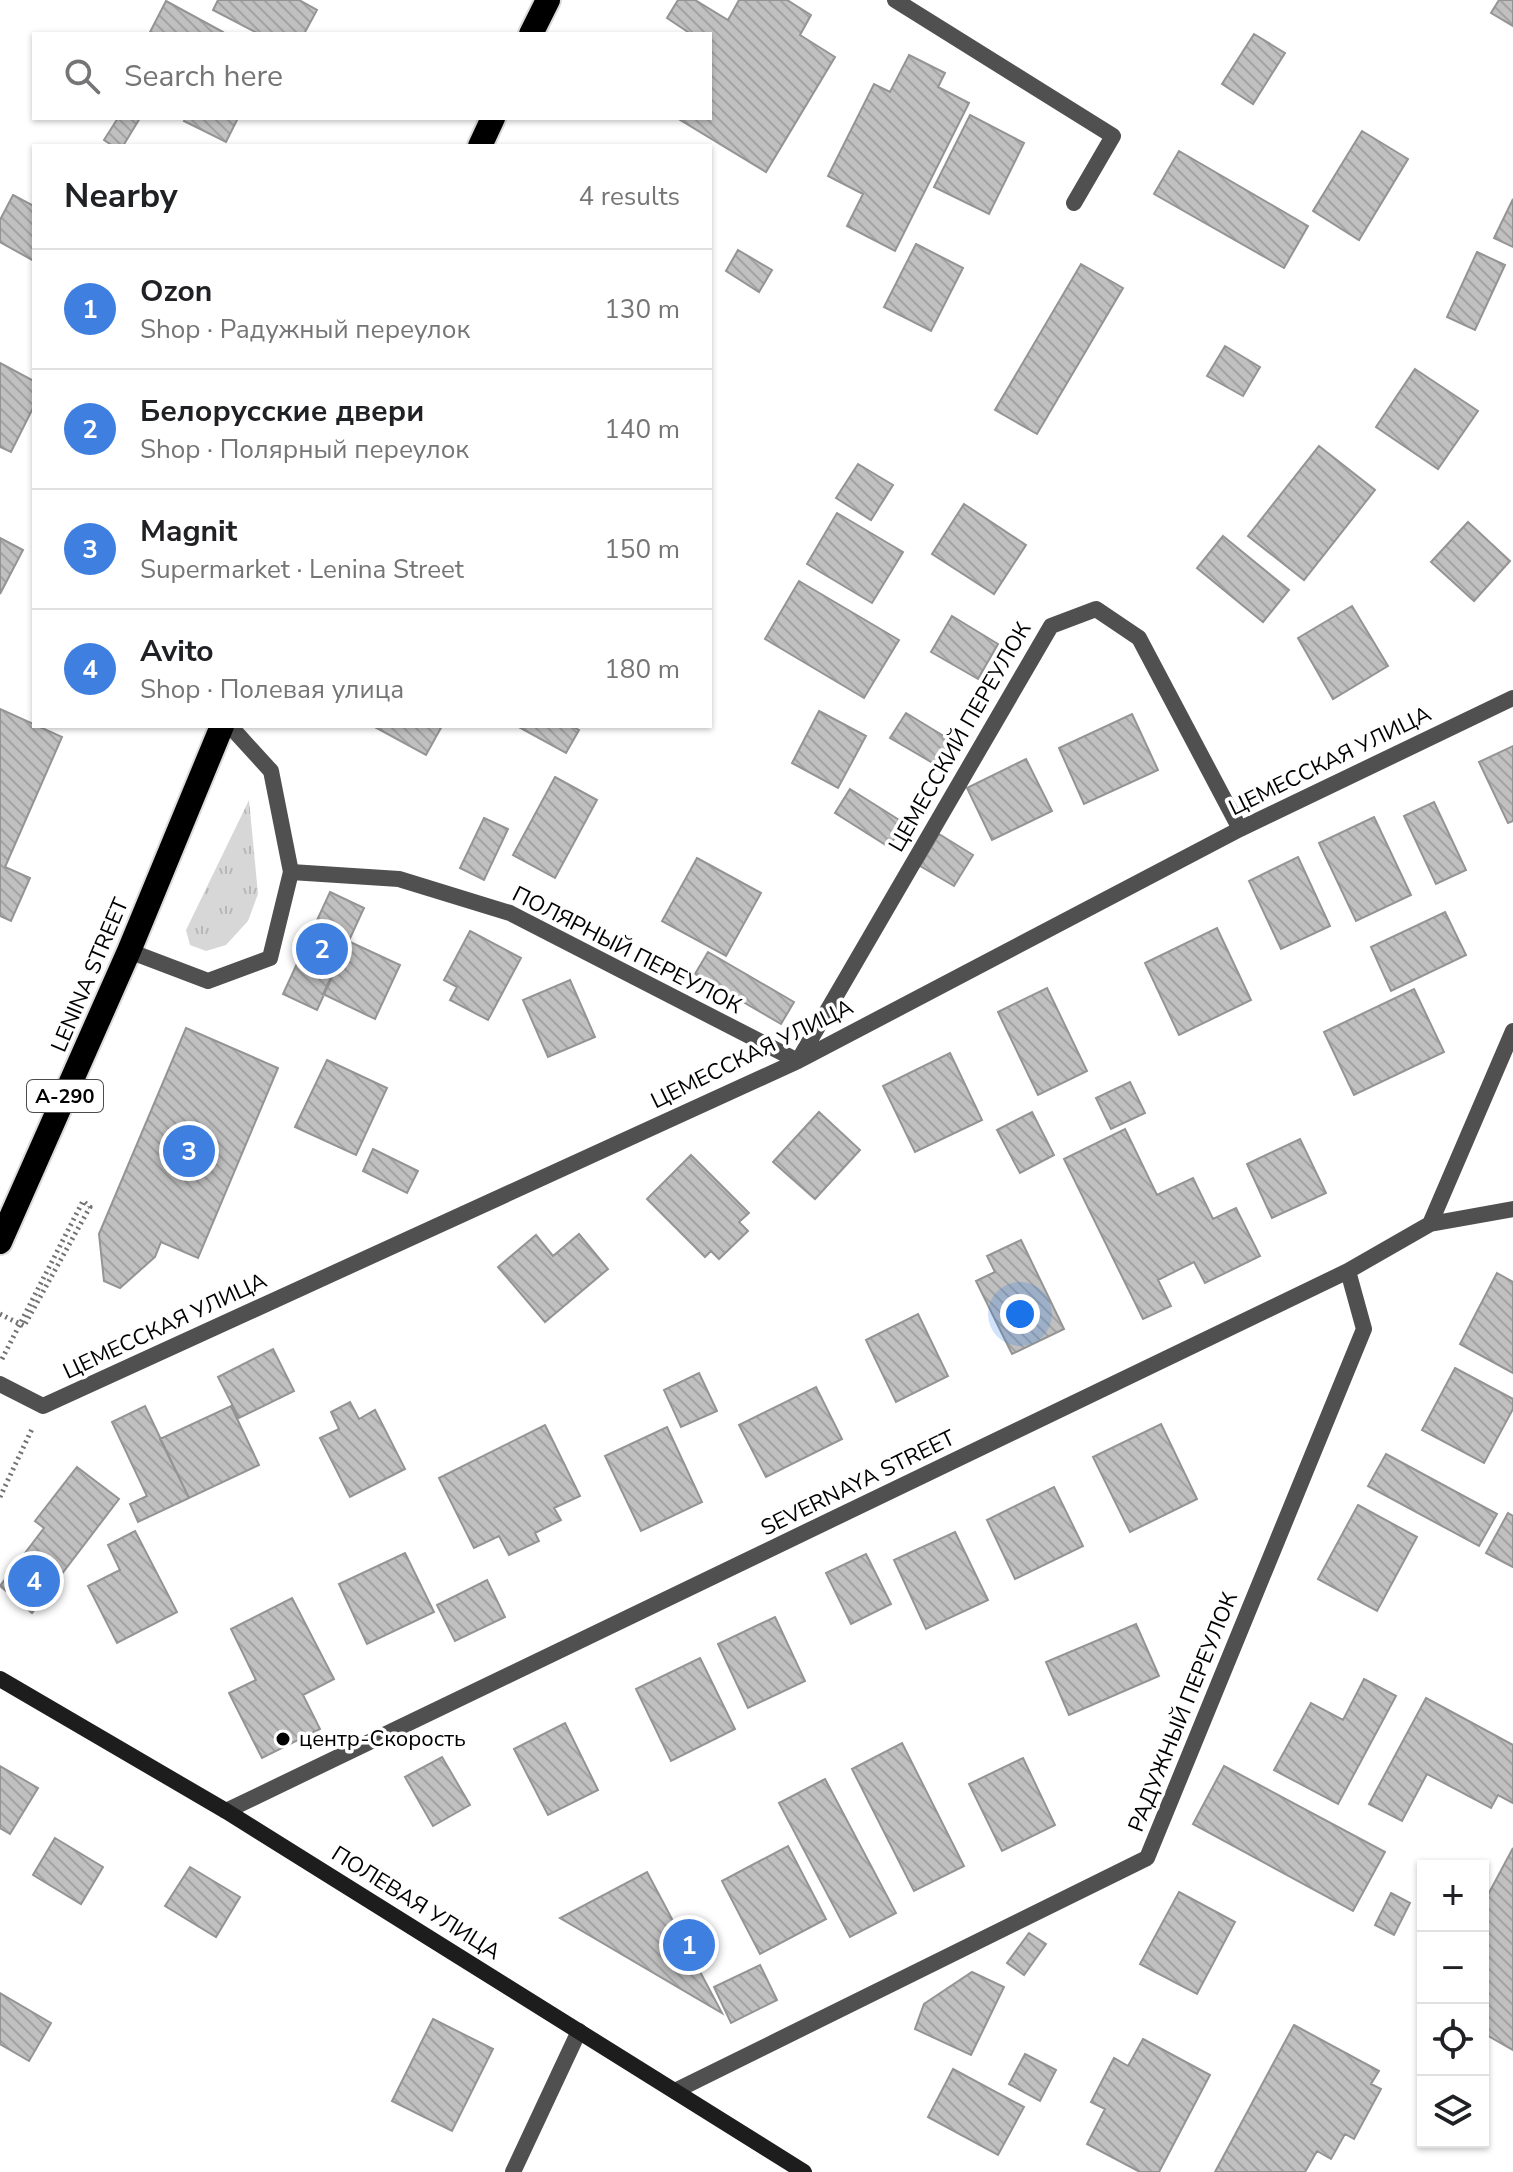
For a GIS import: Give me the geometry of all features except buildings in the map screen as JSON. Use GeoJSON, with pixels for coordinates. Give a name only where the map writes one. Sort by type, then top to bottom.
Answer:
{"type":"FeatureCollection","features":[{"type":"Feature","properties":{"kind":"highway"},"geometry":{"type":"LineString","coordinates":[[532,32],[548,0]]}},
{"type":"Feature","properties":{"kind":"highway"},"geometry":{"type":"LineString","coordinates":[[481,144],[492,120]]}},
{"type":"Feature","properties":{"kind":"highway","name":"LENINA STREET"},"geometry":{"type":"LineString","coordinates":[[0,1242],[129,951],[221,728]]}},
{"type":"Feature","properties":{"kind":"main road","name":"ПОЛЕВАЯ УЛИЦА"},"geometry":{"type":"LineString","coordinates":[[0,1679],[226,1811],[804,2172]]}},
{"type":"Feature","properties":{"kind":"street"},"geometry":{"type":"LineString","coordinates":[[895,0],[1113,136],[1074,203]]}},
{"type":"Feature","properties":{"kind":"street","name":"ЦЕМЕССКИЙ ПЕРЕУЛОК"},"geometry":{"type":"LineString","coordinates":[[798,1061],[1051,626],[1096,609],[1139,638],[1240,829]]}},
{"type":"Feature","properties":{"kind":"street","name":"ЦЕМЕССКАЯ УЛИЦА"},"geometry":{"type":"LineString","coordinates":[[43,1406],[798,1061],[1240,829],[1513,698]]}},
{"type":"Feature","properties":{"kind":"street"},"geometry":{"type":"LineString","coordinates":[[129,951],[208,981],[270,958],[291,872],[271,771],[232,728]]}},
{"type":"Feature","properties":{"kind":"street","name":"ПОЛЯРНЫЙ ПЕРЕУЛОК"},"geometry":{"type":"LineString","coordinates":[[291,872],[399,879],[510,913],[798,1061]]}},
{"type":"Feature","properties":{"kind":"street"},"geometry":{"type":"LineString","coordinates":[[1430,1224],[1513,1031]]}},
{"type":"Feature","properties":{"kind":"street","name":"SEVERNAYA STREET"},"geometry":{"type":"LineString","coordinates":[[226,1811],[1348,1271],[1430,1224],[1513,1209]]}},
{"type":"Feature","properties":{"kind":"street","name":"РАДУЖНЫЙ ПЕРЕУЛОК"},"geometry":{"type":"LineString","coordinates":[[675,2091],[1147,1858],[1364,1329],[1348,1271]]}},
{"type":"Feature","properties":{"kind":"street"},"geometry":{"type":"LineString","coordinates":[[0,1384],[43,1406]]}},
{"type":"Feature","properties":{"kind":"street"},"geometry":{"type":"LineString","coordinates":[[513,2172],[579,2031]]}},
{"type":"Feature","properties":{"kind":"path"},"geometry":{"type":"LineString","coordinates":[[0,1314],[24,1326],[90,1207],[83,1201],[0,1363]]}},
{"type":"Feature","properties":{"kind":"path"},"geometry":{"type":"LineString","coordinates":[[0,1497],[43,1406]]}},
{"type":"Feature","properties":{"kind":"green space"},"geometry":{"type":"Polygon","coordinates":[[[249,800],[258,894],[248,921],[226,945],[206,951],[190,945],[186,930],[249,800]]]}},
{"type":"Feature","properties":{"kind":"place","name":"Белорусские двери"},"geometry":{"type":"Point","coordinates":[322,949]}},
{"type":"Feature","properties":{"kind":"place","name":"Magnit"},"geometry":{"type":"Point","coordinates":[189,1151]}},
{"type":"Feature","properties":{"kind":"place","name":"Avito"},"geometry":{"type":"Point","coordinates":[34,1581]}},
{"type":"Feature","properties":{"kind":"place","name":"центр-Скорость"},"geometry":{"type":"Point","coordinates":[283,1739]}},
{"type":"Feature","properties":{"kind":"place","name":"Ozon"},"geometry":{"type":"Point","coordinates":[689,1945]}}]}
